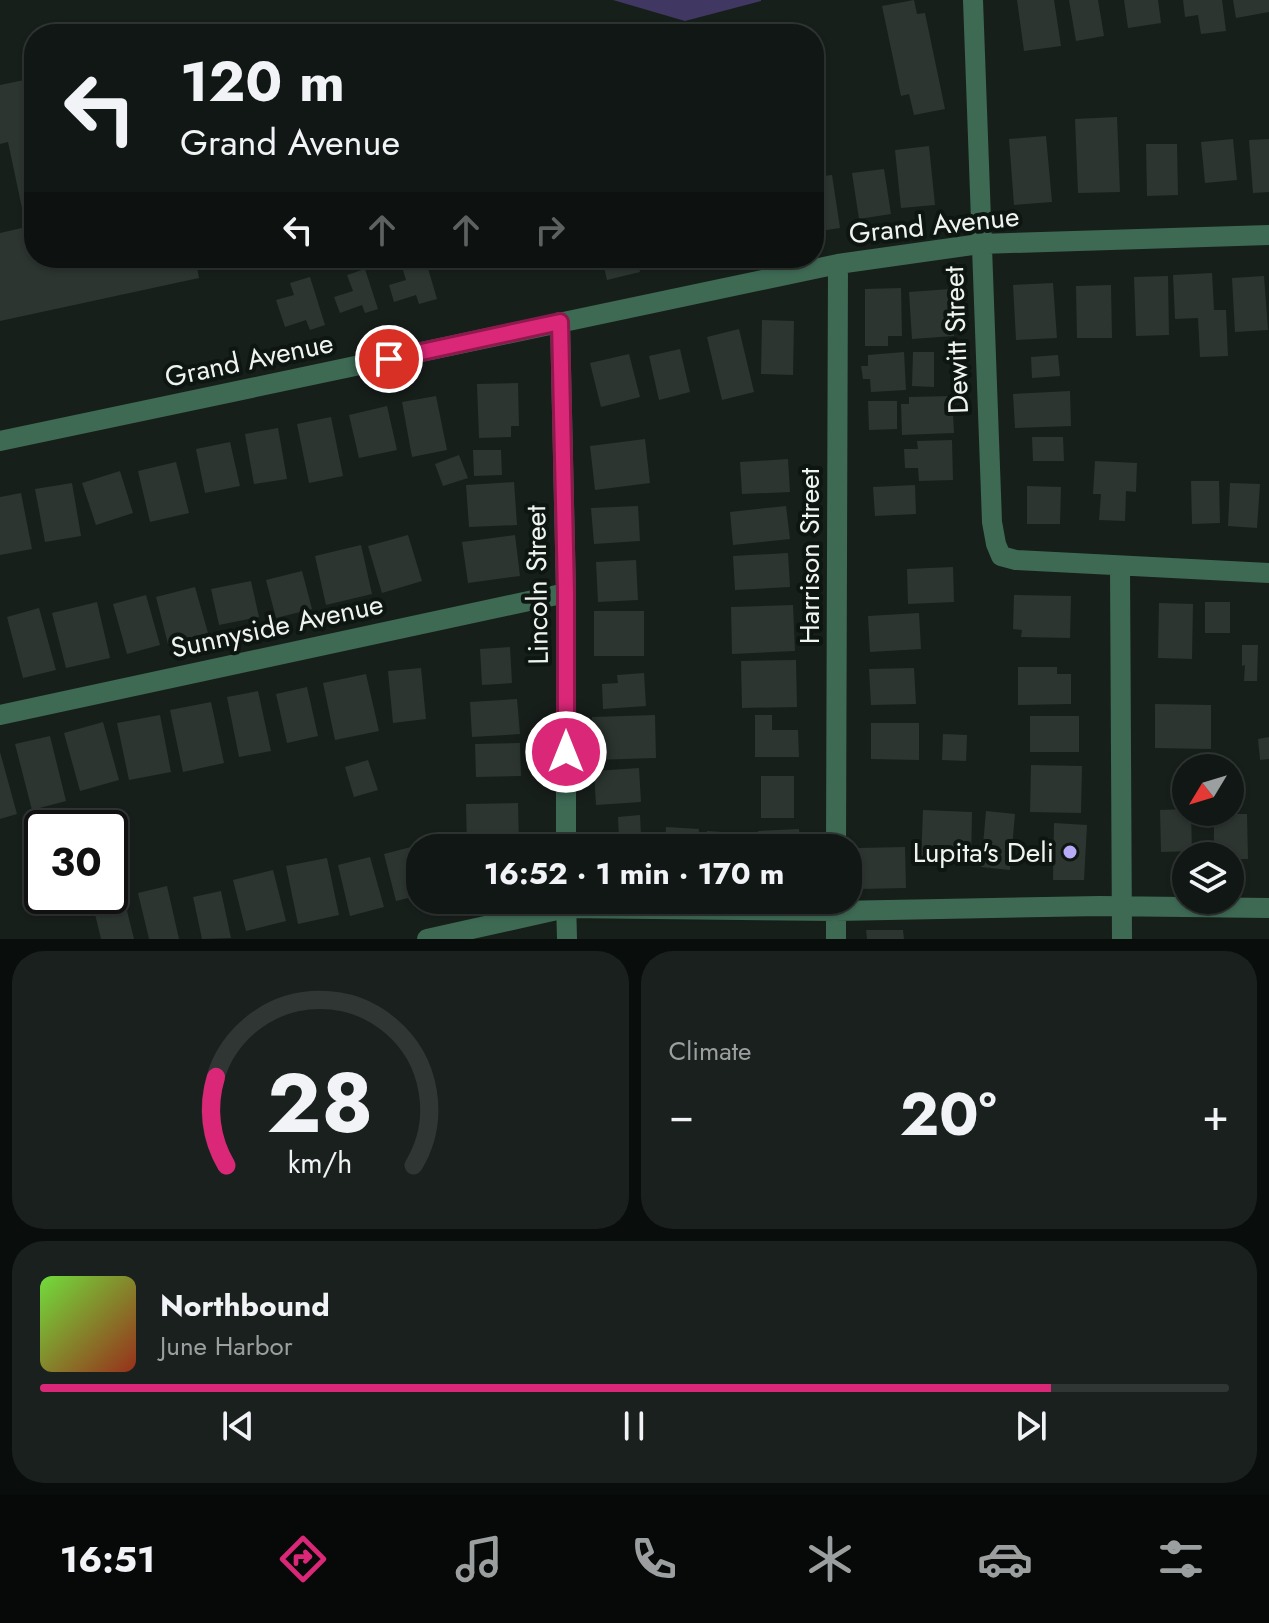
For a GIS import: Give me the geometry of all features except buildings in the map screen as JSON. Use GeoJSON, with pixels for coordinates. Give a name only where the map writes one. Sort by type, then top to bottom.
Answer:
{"type":"FeatureCollection","features":[{"type":"Feature","properties":{"kind":"street","name":"Dewitt Street"},"geometry":{"type":"LineString","coordinates":[[973,0],[980,244],[992,522],[996,544],[1001,556],[1016,560],[1120,567]]}},
{"type":"Feature","properties":{"kind":"street","name":"Grand Avenue"},"geometry":{"type":"LineString","coordinates":[[824,267],[980,244],[1269,235]]}},
{"type":"Feature","properties":{"kind":"street","name":"Harrison Street"},"geometry":{"type":"LineString","coordinates":[[836,834],[838,264]]}},
{"type":"Feature","properties":{"kind":"street","name":"Grand Avenue"},"geometry":{"type":"LineString","coordinates":[[0,441],[819,268]]}},
{"type":"Feature","properties":{"kind":"street","name":"Lincoln Street"},"geometry":{"type":"LineString","coordinates":[[560,322],[566,593],[566,834]]}},
{"type":"Feature","properties":{"kind":"street"},"geometry":{"type":"LineString","coordinates":[[1122,939],[1120,567],[1269,573]]}},
{"type":"Feature","properties":{"kind":"street","name":"Sunnyside Avenue"},"geometry":{"type":"LineString","coordinates":[[0,715],[566,593]]}},
{"type":"Feature","properties":{"kind":"street"},"geometry":{"type":"LineString","coordinates":[[862,906],[1269,908]]}},
{"type":"Feature","properties":{"kind":"street"},"geometry":{"type":"LineString","coordinates":[[427,939],[526,914]]}},
{"type":"Feature","properties":{"kind":"street"},"geometry":{"type":"LineString","coordinates":[[566,914],[567,939]]}},
{"type":"Feature","properties":{"kind":"street"},"geometry":{"type":"LineString","coordinates":[[836,914],[836,939]]}},
{"type":"Feature","properties":{"kind":"shaded area"},"geometry":{"type":"Polygon","coordinates":[[[613,0],[761,0],[761,1],[685,21],[613,0]]]}},
{"type":"Feature","properties":{"kind":"place","name":"Lupita's Deli"},"geometry":{"type":"Point","coordinates":[1070,852]}},
{"type":"Feature","properties":{"kind":"route"},"geometry":{"type":"LineString","coordinates":[[389,359],[560,322],[566,752]]}}]}
